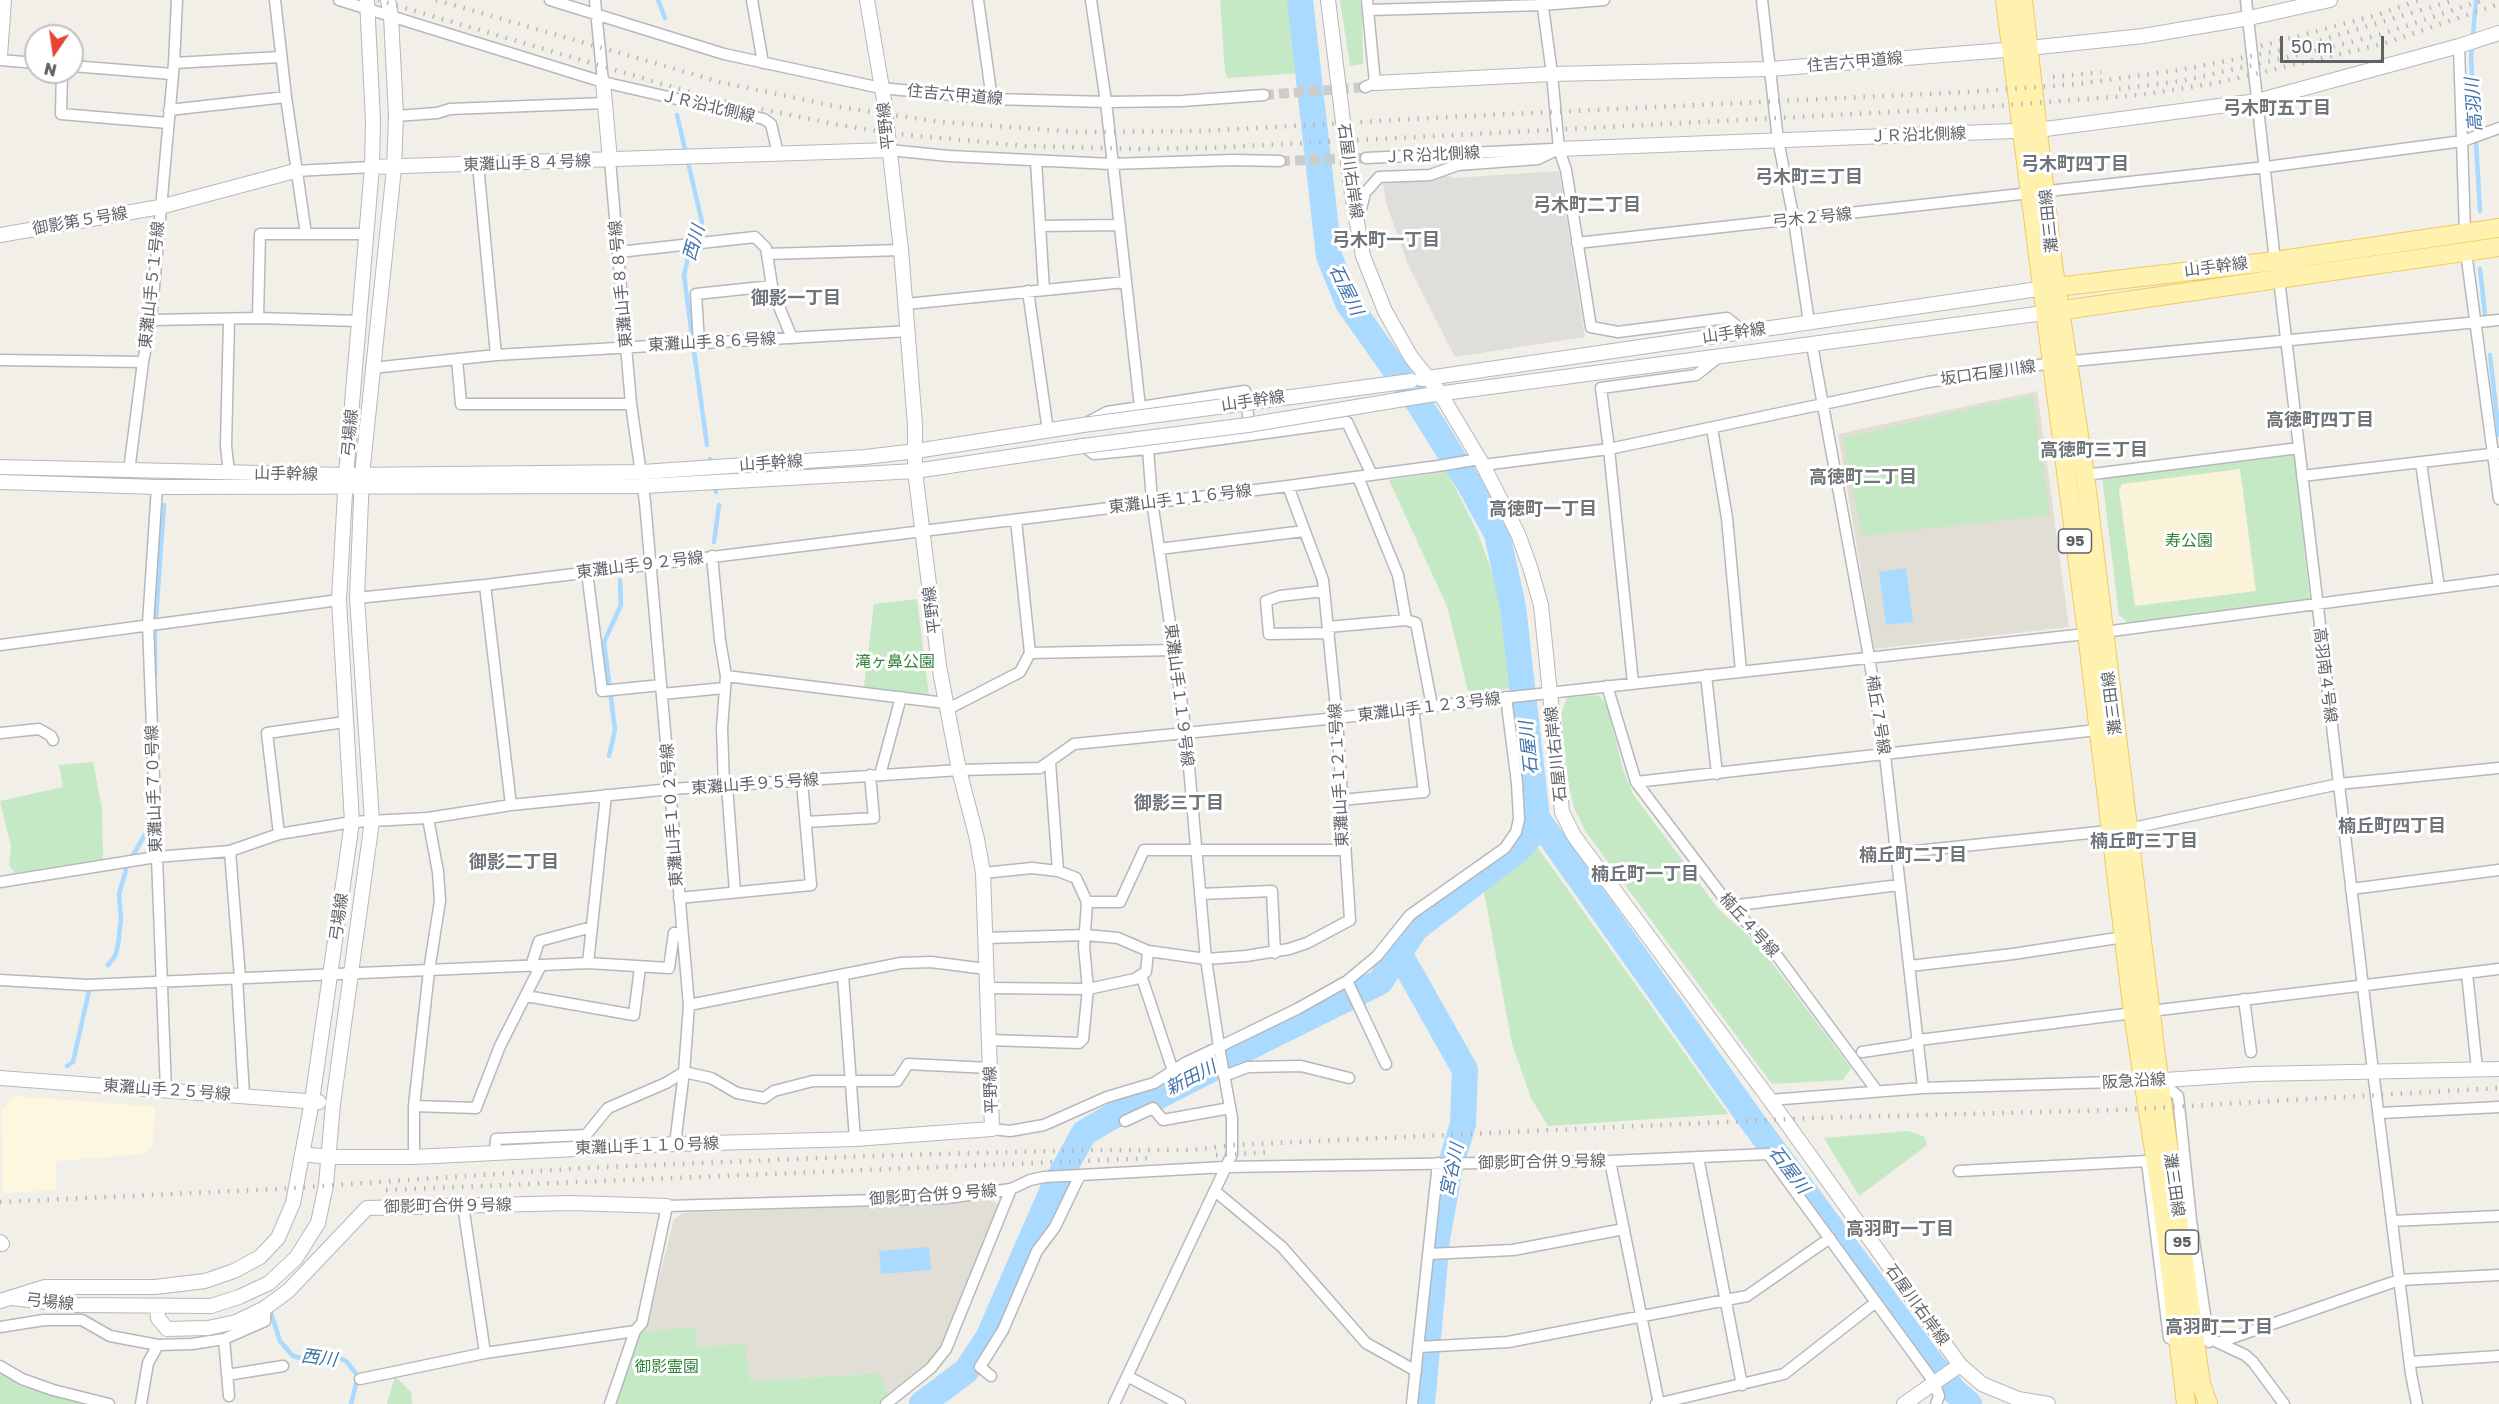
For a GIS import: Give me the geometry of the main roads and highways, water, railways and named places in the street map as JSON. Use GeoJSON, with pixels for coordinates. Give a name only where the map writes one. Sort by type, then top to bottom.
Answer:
{"type":"FeatureCollection","features":[{"type":"Feature","properties":{"kind":"main road","name":"灘三田線"},"geometry":{"type":"LineString","coordinates":[[2005,0],[2010,49],[2030,130]]}},
{"type":"Feature","properties":{"kind":"main road","name":"灘三田線"},"geometry":{"type":"LineString","coordinates":[[2023,0],[2029,48],[2030,130],[2096,633],[2142,1012],[2147,1081],[2201,1343],[2202,1384],[2208,1404]]}},
{"type":"Feature","properties":{"kind":"main road","name":"山手幹線"},"geometry":{"type":"LineString","coordinates":[[2049,288],[2275,261],[2499,228]]}},
{"type":"Feature","properties":{"kind":"main road","name":"山手幹線"},"geometry":{"type":"LineString","coordinates":[[2053,311],[2499,247]]}},
{"type":"Feature","properties":{"kind":"main road","name":"灘三田線"},"geometry":{"type":"LineString","coordinates":[[2061,362],[2085,475],[2096,633],[2097,730],[2119,830],[2124,937],[2142,1012]]}},
{"type":"Feature","properties":{"kind":"main road","name":"灘三田線"},"geometry":{"type":"LineString","coordinates":[[2186,1404],[2201,1343]]}},
{"type":"Feature","properties":{"kind":"water"},"geometry":{"type":"Polygon","coordinates":[[[1906,568],[1913,622],[1886,625],[1879,572],[1906,568]]]}},
{"type":"Feature","properties":{"kind":"water"},"geometry":{"type":"Polygon","coordinates":[[[929,1247],[931,1270],[881,1274],[879,1251],[929,1247]]]}},
{"type":"Feature","properties":{"kind":"waterway","name":"西川"},"geometry":{"type":"LineString","coordinates":[[658,0],[665,18]]}},
{"type":"Feature","properties":{"kind":"waterway","name":"石屋川"},"geometry":{"type":"LineString","coordinates":[[1300,0],[1329,256],[1348,303],[1420,405],[1470,485],[1497,534],[1513,607],[1537,818],[1747,1114],[1932,1364],[1954,1391],[1969,1404]]}},
{"type":"Feature","properties":{"kind":"waterway","name":"高羽川"},"geometry":{"type":"LineString","coordinates":[[2476,0],[2471,58],[2480,211]]}},
{"type":"Feature","properties":{"kind":"waterway","name":"西川"},"geometry":{"type":"LineString","coordinates":[[677,115],[702,222],[690,249],[684,275],[692,337]]}},
{"type":"Feature","properties":{"kind":"waterway","name":"高羽川"},"geometry":{"type":"LineString","coordinates":[[2480,269],[2485,314]]}},
{"type":"Feature","properties":{"kind":"waterway","name":"西川"},"geometry":{"type":"LineString","coordinates":[[694,351],[707,445]]}},
{"type":"Feature","properties":{"kind":"waterway","name":"高羽川"},"geometry":{"type":"LineString","coordinates":[[2490,355],[2499,435]]}},
{"type":"Feature","properties":{"kind":"waterway","name":"西川"},"geometry":{"type":"LineString","coordinates":[[710,459],[716,492]]}},
{"type":"Feature","properties":{"kind":"waterway"},"geometry":{"type":"LineString","coordinates":[[156,617],[164,505]]}},
{"type":"Feature","properties":{"kind":"waterway","name":"西川"},"geometry":{"type":"LineString","coordinates":[[714,542],[719,505]]}},
{"type":"Feature","properties":{"kind":"waterway","name":"西川"},"geometry":{"type":"LineString","coordinates":[[609,756],[615,730],[604,642],[621,605],[620,580]]}},
{"type":"Feature","properties":{"kind":"waterway"},"geometry":{"type":"LineString","coordinates":[[155,630],[155,674]]}},
{"type":"Feature","properties":{"kind":"waterway","name":"新田川"},"geometry":{"type":"LineString","coordinates":[[922,1404],[966,1371],[988,1338],[1054,1187],[1084,1133],[1111,1117],[1155,1098],[1249,1047],[1380,982],[1415,929],[1518,850],[1531,835],[1537,818]]}},
{"type":"Feature","properties":{"kind":"waterway"},"geometry":{"type":"LineString","coordinates":[[133,855],[147,831]]}},
{"type":"Feature","properties":{"kind":"waterway"},"geometry":{"type":"LineString","coordinates":[[108,965],[115,956],[118,945],[121,919],[119,894],[126,870]]}},
{"type":"Feature","properties":{"kind":"waterway","name":"宮谷川"},"geometry":{"type":"LineString","coordinates":[[1399,953],[1465,1070],[1463,1124],[1450,1167],[1437,1239],[1422,1404]]}},
{"type":"Feature","properties":{"kind":"waterway"},"geometry":{"type":"LineString","coordinates":[[67,1066],[73,1062],[89,991]]}},
{"type":"Feature","properties":{"kind":"waterway","name":"西川"},"geometry":{"type":"LineString","coordinates":[[271,1313],[280,1341],[293,1356],[305,1359],[337,1357],[346,1361],[358,1376],[351,1404]]}},
{"type":"Feature","properties":{"kind":"tunnel"},"geometry":{"type":"LineString","coordinates":[[1264,95],[1365,87]]}},
{"type":"Feature","properties":{"kind":"tunnel"},"geometry":{"type":"LineString","coordinates":[[1280,161],[1366,158]]}},
{"type":"Feature","properties":{"kind":"railway"},"geometry":{"type":"LineString","coordinates":[[378,0],[717,100],[839,125],[897,134],[1026,146],[1141,149],[1208,148],[1968,108],[2140,95],[2216,83],[2382,44],[2499,4]]}},
{"type":"Feature","properties":{"kind":"railway"},"geometry":{"type":"LineString","coordinates":[[436,0],[720,82],[839,107],[941,122],[1079,132],[1203,131],[1967,92],[2078,84],[2180,70],[2282,50]]}},
{"type":"Feature","properties":{"kind":"railway"},"geometry":{"type":"LineString","coordinates":[[2261,46],[2377,15],[2420,0]]}},
{"type":"Feature","properties":{"kind":"railway"},"geometry":{"type":"LineString","coordinates":[[2311,43],[2455,0]]}},
{"type":"Feature","properties":{"kind":"railway"},"geometry":{"type":"LineString","coordinates":[[2119,89],[2181,81],[2298,55],[2379,35],[2483,0]]}},
{"type":"Feature","properties":{"kind":"railway"},"geometry":{"type":"LineString","coordinates":[[2053,77],[2101,72]]}},
{"type":"Feature","properties":{"kind":"railway"},"geometry":{"type":"LineString","coordinates":[[0,1202],[278,1189],[582,1168],[869,1156],[1092,1150],[1192,1150],[1233,1145],[1811,1118],[2119,1110],[2499,1088]]}},
{"type":"Feature","properties":{"kind":"railway"},"geometry":{"type":"LineString","coordinates":[[1216,1155],[1270,1152]]}},
{"type":"Feature","properties":{"kind":"railway"},"geometry":{"type":"LineString","coordinates":[[386,1190],[1154,1158]]}},
{"type":"Feature","properties":{"kind":"district","name":"弓木町五丁目"},"geometry":{"type":"Point","coordinates":[2277,108]}},
{"type":"Feature","properties":{"kind":"district","name":"弓木町四丁目"},"geometry":{"type":"Point","coordinates":[2075,164]}},
{"type":"Feature","properties":{"kind":"district","name":"弓木町三丁目"},"geometry":{"type":"Point","coordinates":[1809,177]}},
{"type":"Feature","properties":{"kind":"district","name":"弓木町二丁目"},"geometry":{"type":"Point","coordinates":[1587,205]}},
{"type":"Feature","properties":{"kind":"district","name":"弓木町一丁目"},"geometry":{"type":"Point","coordinates":[1386,240]}},
{"type":"Feature","properties":{"kind":"district","name":"御影一丁目"},"geometry":{"type":"Point","coordinates":[796,298]}},
{"type":"Feature","properties":{"kind":"district","name":"高徳町四丁目"},"geometry":{"type":"Point","coordinates":[2320,420]}},
{"type":"Feature","properties":{"kind":"district","name":"高徳町三丁目"},"geometry":{"type":"Point","coordinates":[2094,450]}},
{"type":"Feature","properties":{"kind":"district","name":"高徳町二丁目"},"geometry":{"type":"Point","coordinates":[1863,477]}},
{"type":"Feature","properties":{"kind":"district","name":"高徳町一丁目"},"geometry":{"type":"Point","coordinates":[1543,509]}},
{"type":"Feature","properties":{"kind":"district","name":"御影三丁目"},"geometry":{"type":"Point","coordinates":[1179,803]}},
{"type":"Feature","properties":{"kind":"district","name":"楠丘町四丁目"},"geometry":{"type":"Point","coordinates":[2392,826]}},
{"type":"Feature","properties":{"kind":"district","name":"楠丘町三丁目"},"geometry":{"type":"Point","coordinates":[2144,841]}},
{"type":"Feature","properties":{"kind":"district","name":"楠丘町二丁目"},"geometry":{"type":"Point","coordinates":[1913,855]}},
{"type":"Feature","properties":{"kind":"district","name":"御影二丁目"},"geometry":{"type":"Point","coordinates":[514,862]}},
{"type":"Feature","properties":{"kind":"district","name":"楠丘町一丁目"},"geometry":{"type":"Point","coordinates":[1645,874]}},
{"type":"Feature","properties":{"kind":"district","name":"高羽町一丁目"},"geometry":{"type":"Point","coordinates":[1900,1229]}},
{"type":"Feature","properties":{"kind":"district","name":"高羽町二丁目"},"geometry":{"type":"Point","coordinates":[2219,1327]}},
{"type":"Feature","properties":{"kind":"park label","name":"寿公園"},"geometry":{"type":"Point","coordinates":[2189,541]}},
{"type":"Feature","properties":{"kind":"park label","name":"滝ヶ鼻公園"},"geometry":{"type":"Point","coordinates":[895,662]}},
{"type":"Feature","properties":{"kind":"park label","name":"御影霊園"},"geometry":{"type":"Point","coordinates":[667,1367]}}]}
